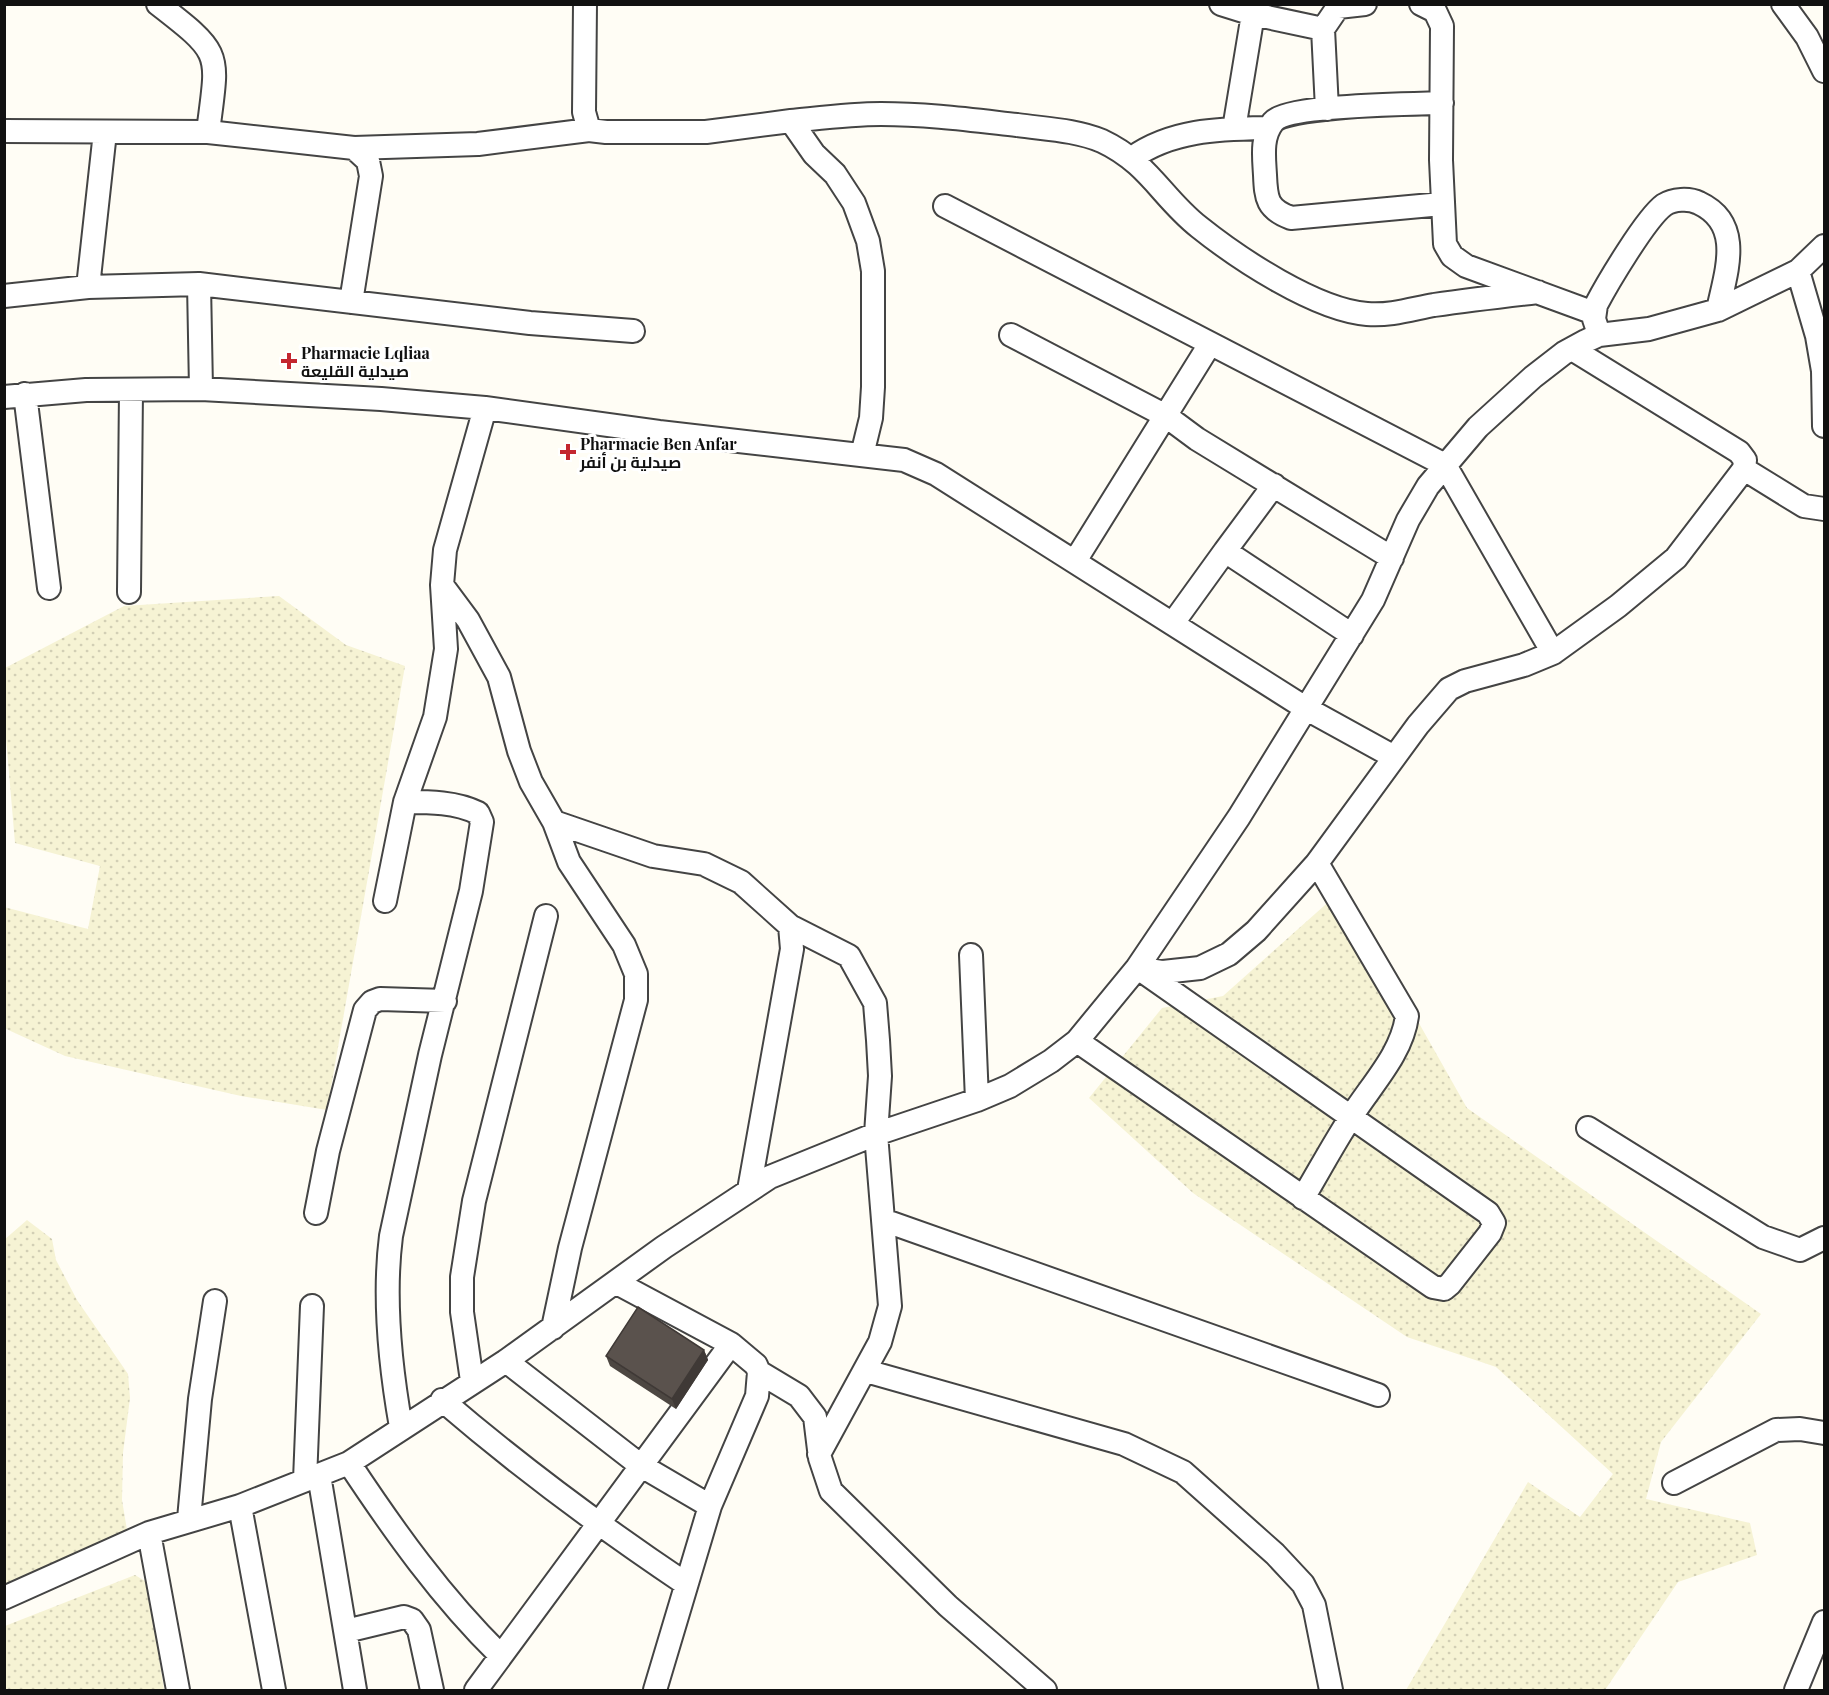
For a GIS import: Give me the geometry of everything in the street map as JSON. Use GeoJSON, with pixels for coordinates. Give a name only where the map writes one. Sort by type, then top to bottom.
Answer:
{"type":"FeatureCollection","features":[{"type":"Feature","properties":{"kind":"street"},"geometry":{"type":"LineString","coordinates":[[158,4],[204,40],[213,55],[215,74],[208,132]]}},
{"type":"Feature","properties":{"kind":"street"},"geometry":{"type":"LineString","coordinates":[[585,4],[584,112],[589,130]]}},
{"type":"Feature","properties":{"kind":"street"},"geometry":{"type":"LineString","coordinates":[[1221,4],[1252,15],[1323,29]]}},
{"type":"Feature","properties":{"kind":"street"},"geometry":{"type":"LineString","coordinates":[[1327,109],[1323,29],[1338,8],[1365,4]]}},
{"type":"Feature","properties":{"kind":"street"},"geometry":{"type":"LineString","coordinates":[[1784,4],[1807,37],[1824,71]]}},
{"type":"Feature","properties":{"kind":"street"},"geometry":{"type":"LineString","coordinates":[[1426,5],[1435,11],[1442,26],[1442,204],[1445,244],[1452,256],[1481,273],[1538,292],[1597,324],[1649,329],[1718,310],[1798,271],[1824,246]]}},
{"type":"Feature","properties":{"kind":"street"},"geometry":{"type":"LineString","coordinates":[[1233,129],[1252,15]]}},
{"type":"Feature","properties":{"kind":"street"},"geometry":{"type":"LineString","coordinates":[[1442,103],[1327,109],[1283,115],[1269,128],[1264,141],[1263,155],[1266,199],[1282,214],[1292,218],[1442,204]]}},
{"type":"Feature","properties":{"kind":"street"},"geometry":{"type":"LineString","coordinates":[[4,131],[208,132],[354,148],[478,144],[589,130],[706,132],[791,121],[881,114],[953,118],[1080,134],[1099,140],[1143,166],[1200,228],[1260,268],[1324,304],[1367,314],[1402,313],[1432,305],[1538,292]]}},
{"type":"Feature","properties":{"kind":"street"},"geometry":{"type":"LineString","coordinates":[[791,121],[814,154],[835,174],[854,203],[868,240],[873,271],[873,387],[871,418],[862,455]]}},
{"type":"Feature","properties":{"kind":"street"},"geometry":{"type":"LineString","coordinates":[[1132,158],[1148,147],[1175,137],[1209,129],[1269,128]]}},
{"type":"Feature","properties":{"kind":"street"},"geometry":{"type":"LineString","coordinates":[[88,287],[105,132]]}},
{"type":"Feature","properties":{"kind":"street"},"geometry":{"type":"LineString","coordinates":[[351,302],[371,176],[368,161],[354,148]]}},
{"type":"Feature","properties":{"kind":"street"},"geometry":{"type":"LineString","coordinates":[[4,1598],[148,1533],[189,1519],[240,1506],[349,1463],[442,1400],[506,1361],[664,1247],[770,1177],[876,1134],[977,1100],[1010,1086],[1051,1061],[1077,1041],[1137,968],[1239,818],[1373,600],[1408,520],[1428,486],[1478,427],[1572,349],[1597,324],[1601,297],[1650,221],[1664,205],[1681,199],[1697,201],[1711,209],[1724,223],[1728,244],[1728,263],[1718,310]]}},
{"type":"Feature","properties":{"kind":"street"},"geometry":{"type":"LineString","coordinates":[[945,206],[1445,465],[1553,653]]}},
{"type":"Feature","properties":{"kind":"street"},"geometry":{"type":"LineString","coordinates":[[1798,271],[1817,336],[1823,371],[1824,426]]}},
{"type":"Feature","properties":{"kind":"street"},"geometry":{"type":"LineString","coordinates":[[199,284],[201,389]]}},
{"type":"Feature","properties":{"kind":"street"},"geometry":{"type":"LineString","coordinates":[[4,296],[88,287],[199,284],[633,331]]}},
{"type":"Feature","properties":{"kind":"street"},"geometry":{"type":"LineString","coordinates":[[1011,335],[1166,416],[1197,439],[1392,558]]}},
{"type":"Feature","properties":{"kind":"street"},"geometry":{"type":"LineString","coordinates":[[1075,561],[1210,344]]}},
{"type":"Feature","properties":{"kind":"street"},"geometry":{"type":"LineString","coordinates":[[1137,968],[1163,972],[1185,971],[1215,963],[1256,931],[1317,863],[1437,702],[1457,684],[1524,665],[1553,653],[1676,558],[1743,469],[1745,460],[1739,452],[1572,349]]}},
{"type":"Feature","properties":{"kind":"street"},"geometry":{"type":"LineString","coordinates":[[49,588],[15,396],[86,390],[131,392],[201,389],[381,399],[485,408],[659,432],[862,455],[916,464],[1075,561],[1307,709],[1394,757]]}},
{"type":"Feature","properties":{"kind":"street"},"geometry":{"type":"LineString","coordinates":[[129,592],[131,392]]}},
{"type":"Feature","properties":{"kind":"street"},"geometry":{"type":"LineString","coordinates":[[385,901],[405,802],[435,717],[446,649],[442,585],[451,523],[485,408]]}},
{"type":"Feature","properties":{"kind":"street"},"geometry":{"type":"LineString","coordinates":[[1743,469],[1804,506],[1824,509]]}},
{"type":"Feature","properties":{"kind":"street"},"geometry":{"type":"LineString","coordinates":[[1173,623],[1274,484]]}},
{"type":"Feature","properties":{"kind":"street"},"geometry":{"type":"LineString","coordinates":[[1225,551],[1352,635]]}},
{"type":"Feature","properties":{"kind":"street"},"geometry":{"type":"LineString","coordinates":[[442,585],[468,620],[495,667],[519,751],[531,782],[554,822],[569,862],[624,945],[636,974],[636,1000],[606,1108],[553,1328]]}},
{"type":"Feature","properties":{"kind":"street"},"geometry":{"type":"LineString","coordinates":[[401,1427],[388,1316],[388,1261],[397,1206],[430,1055],[471,891],[482,819],[478,813],[459,807],[434,802],[405,802]]}},
{"type":"Feature","properties":{"kind":"street"},"geometry":{"type":"LineString","coordinates":[[554,822],[653,856],[704,864],[741,882],[790,926],[849,956],[874,1003],[880,1076],[876,1134],[890,1306],[880,1342],[819,1454]]}},
{"type":"Feature","properties":{"kind":"street"},"geometry":{"type":"LineString","coordinates":[[1304,1198],[1350,1117],[1389,1062],[1405,1032],[1407,1016],[1317,863]]}},
{"type":"Feature","properties":{"kind":"street"},"geometry":{"type":"LineString","coordinates":[[472,1381],[462,1312],[462,1277],[472,1212],[546,916]]}},
{"type":"Feature","properties":{"kind":"street"},"geometry":{"type":"LineString","coordinates":[[749,1190],[792,949],[790,926]]}},
{"type":"Feature","properties":{"kind":"street"},"geometry":{"type":"LineString","coordinates":[[971,956],[977,1100]]}},
{"type":"Feature","properties":{"kind":"street"},"geometry":{"type":"LineString","coordinates":[[1077,1041],[1433,1287],[1444,1289],[1450,1284],[1490,1233],[1494,1223],[1488,1213],[1137,968]]}},
{"type":"Feature","properties":{"kind":"street"},"geometry":{"type":"LineString","coordinates":[[316,1213],[328,1151],[365,1010],[372,1002],[380,999],[445,1001]]}},
{"type":"Feature","properties":{"kind":"street"},"geometry":{"type":"LineString","coordinates":[[1588,1128],[1762,1237],[1800,1251],[1824,1238]]}},
{"type":"Feature","properties":{"kind":"street"},"geometry":{"type":"LineString","coordinates":[[883,1220],[1378,1395]]}},
{"type":"Feature","properties":{"kind":"street"},"geometry":{"type":"LineString","coordinates":[[617,1283],[730,1344],[749,1357],[759,1372],[799,1395],[815,1417],[819,1454],[831,1491],[948,1606],[1045,1690]]}},
{"type":"Feature","properties":{"kind":"street"},"geometry":{"type":"LineString","coordinates":[[189,1519],[196,1434],[215,1301]]}},
{"type":"Feature","properties":{"kind":"street"},"geometry":{"type":"LineString","coordinates":[[312,1306],[312,1478],[346,1631],[355,1690]]}},
{"type":"Feature","properties":{"kind":"street"},"geometry":{"type":"LineString","coordinates":[[476,1690],[599,1526],[640,1465],[730,1344]]}},
{"type":"Feature","properties":{"kind":"street"},"geometry":{"type":"LineString","coordinates":[[506,1361],[640,1465],[710,1506]]}},
{"type":"Feature","properties":{"kind":"street"},"geometry":{"type":"LineString","coordinates":[[866,1371],[1124,1444],[1183,1472],[1275,1554],[1302,1584],[1314,1605],[1331,1690]]}},
{"type":"Feature","properties":{"kind":"street"},"geometry":{"type":"LineString","coordinates":[[655,1690],[710,1506],[757,1396],[759,1372]]}},
{"type":"Feature","properties":{"kind":"street"},"geometry":{"type":"LineString","coordinates":[[442,1400],[500,1450],[599,1526],[686,1584]]}},
{"type":"Feature","properties":{"kind":"street"},"geometry":{"type":"LineString","coordinates":[[1674,1483],[1776,1430],[1800,1429],[1824,1433]]}},
{"type":"Feature","properties":{"kind":"street"},"geometry":{"type":"LineString","coordinates":[[349,1463],[388,1521],[448,1600],[501,1655]]}},
{"type":"Feature","properties":{"kind":"street"},"geometry":{"type":"LineString","coordinates":[[240,1506],[274,1690]]}},
{"type":"Feature","properties":{"kind":"street"},"geometry":{"type":"LineString","coordinates":[[148,1533],[178,1690]]}},
{"type":"Feature","properties":{"kind":"street"},"geometry":{"type":"LineString","coordinates":[[346,1631],[404,1617],[414,1621],[419,1630],[432,1690]]}},
{"type":"Feature","properties":{"kind":"street"},"geometry":{"type":"LineString","coordinates":[[1796,1690],[1824,1622]]}},
{"type":"Feature","properties":{"kind":"shaded area"},"geometry":{"type":"Polygon","coordinates":[[[279,596],[346,645],[405,666],[327,1110],[241,1096],[65,1056],[4,1028],[4,907],[88,929],[100,866],[15,843],[6,738],[5,668],[124,606],[279,596]]]}},
{"type":"Feature","properties":{"kind":"shaded area"},"geometry":{"type":"Polygon","coordinates":[[[1343,889],[1467,1108],[1761,1314],[1661,1442],[1646,1499],[1750,1523],[1757,1555],[1678,1582],[1605,1690],[1406,1690],[1528,1482],[1580,1517],[1613,1474],[1496,1367],[1407,1337],[1193,1193],[1089,1098],[1162,1008],[1223,996],[1343,889]]]}},
{"type":"Feature","properties":{"kind":"shaded area"},"geometry":{"type":"Polygon","coordinates":[[[27,1220],[52,1239],[56,1260],[77,1300],[128,1374],[130,1398],[123,1453],[122,1500],[129,1542],[4,1593],[4,1240],[27,1220]]]}},
{"type":"Feature","properties":{"kind":"shaded area"},"geometry":{"type":"Polygon","coordinates":[[[135,1575],[148,1583],[164,1690],[5,1690],[5,1626],[135,1575]]]}},
{"type":"Feature","properties":{"kind":"building"},"geometry":{"type":"Polygon","coordinates":[[[638,1307],[704,1350],[672,1399],[606,1356],[638,1307]]]}},
{"type":"Feature","properties":{"kind":"place","name":"Pharmacie Lqliaa صيدلية القليعة"},"geometry":{"type":"Point","coordinates":[289,361]}},
{"type":"Feature","properties":{"kind":"place","name":"Pharmacie Ben Anfar صيدلية بن أنفر"},"geometry":{"type":"Point","coordinates":[568,452]}}]}
